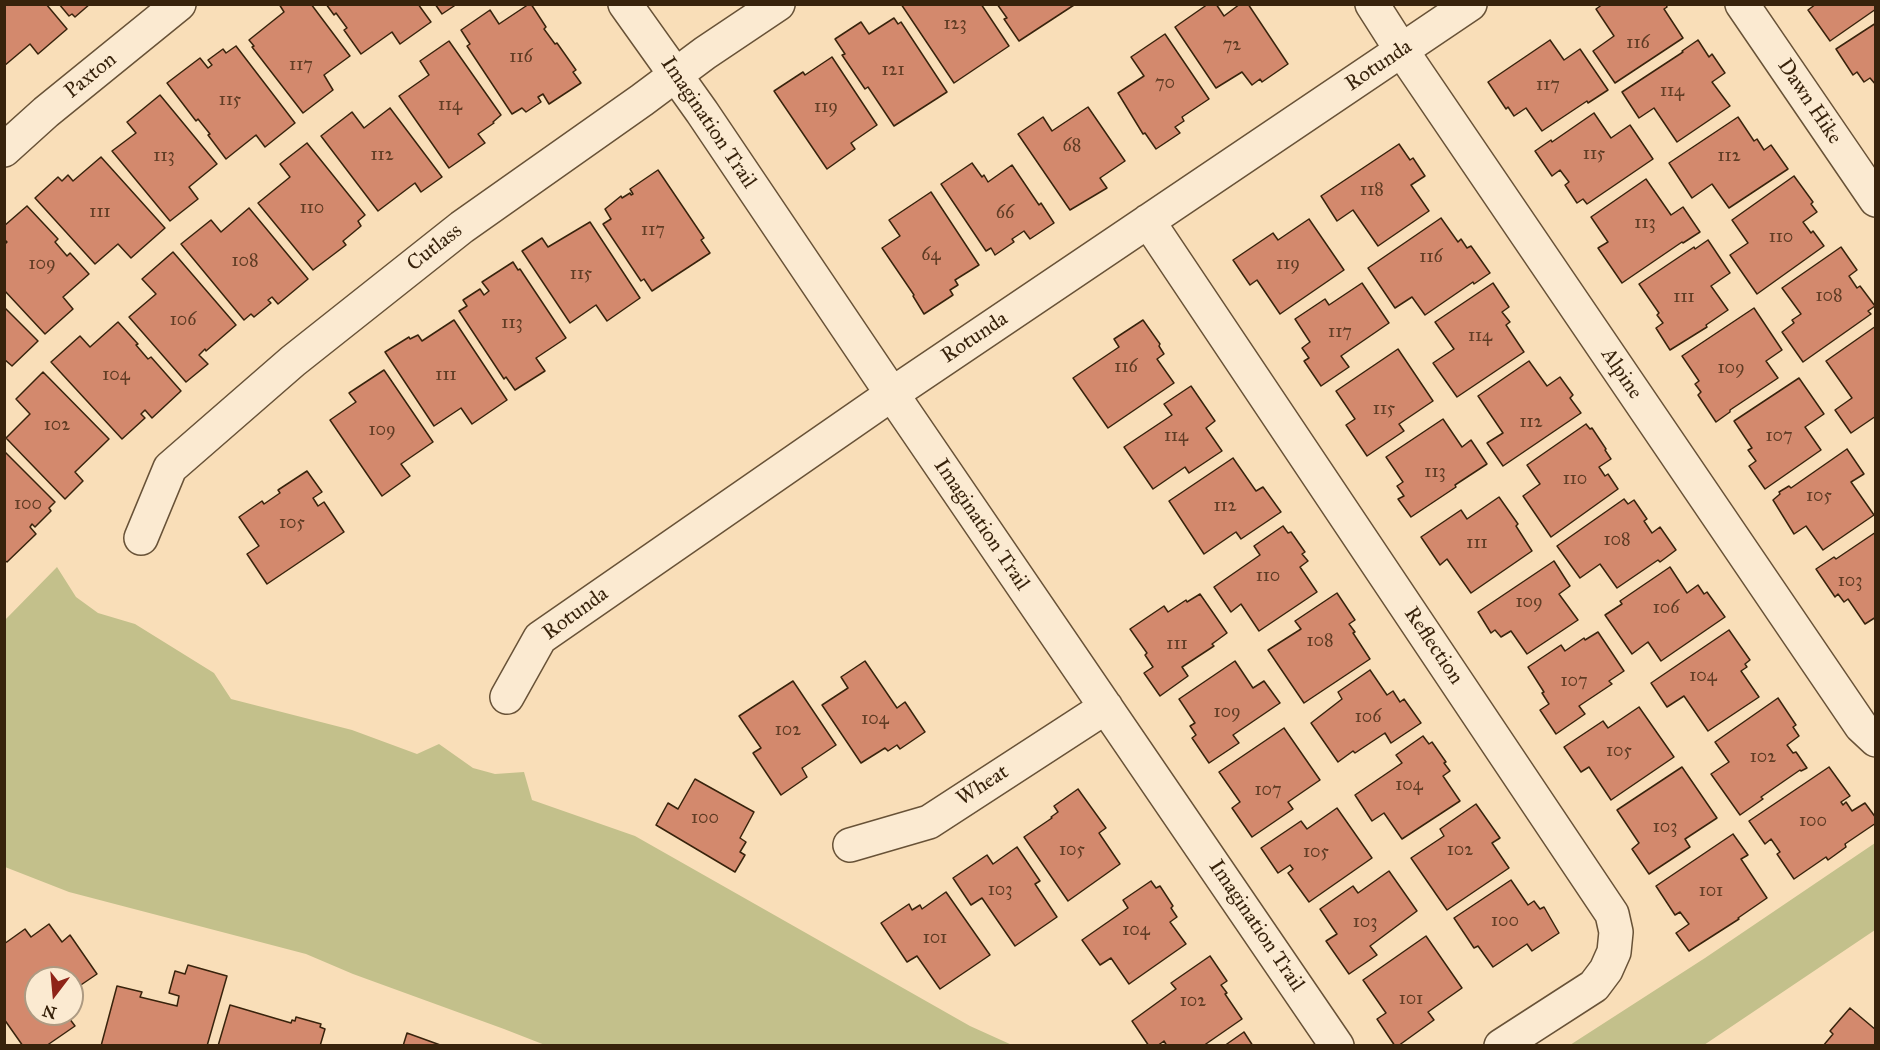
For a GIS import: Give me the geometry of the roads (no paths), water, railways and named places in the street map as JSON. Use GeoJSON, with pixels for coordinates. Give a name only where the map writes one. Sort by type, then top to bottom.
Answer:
{"type":"FeatureCollection","features":[{"type":"Feature","properties":{"kind":"street","name":"Paxton"},"geometry":{"type":"LineString","coordinates":[[4,150],[46,112],[179,4]]}},
{"type":"Feature","properties":{"kind":"street","name":"Imagination Trail"},"geometry":{"type":"LineString","coordinates":[[626,4],[1337,1046]]}},
{"type":"Feature","properties":{"kind":"street","name":"Cutlass"},"geometry":{"type":"LineString","coordinates":[[141,538],[170,468],[293,361],[462,227],[705,53],[778,4]]}},
{"type":"Feature","properties":{"kind":"street","name":"Alpine"},"geometry":{"type":"LineString","coordinates":[[1372,4],[1854,717],[1875,740]]}},
{"type":"Feature","properties":{"kind":"street","name":"Rotunda"},"geometry":{"type":"LineString","coordinates":[[507,697],[540,638],[892,394],[1470,4]]}},
{"type":"Feature","properties":{"kind":"street","name":"Dawn Hike"},"geometry":{"type":"LineString","coordinates":[[1742,4],[1875,200]]}},
{"type":"Feature","properties":{"kind":"street","name":"Reflection"},"geometry":{"type":"LineString","coordinates":[[1148,221],[1612,914],[1616,932],[1614,952],[1606,970],[1594,986],[1501,1046]]}},
{"type":"Feature","properties":{"kind":"street","name":"Wheat"},"geometry":{"type":"LineString","coordinates":[[850,845],[929,822],[1106,707]]}}]}
